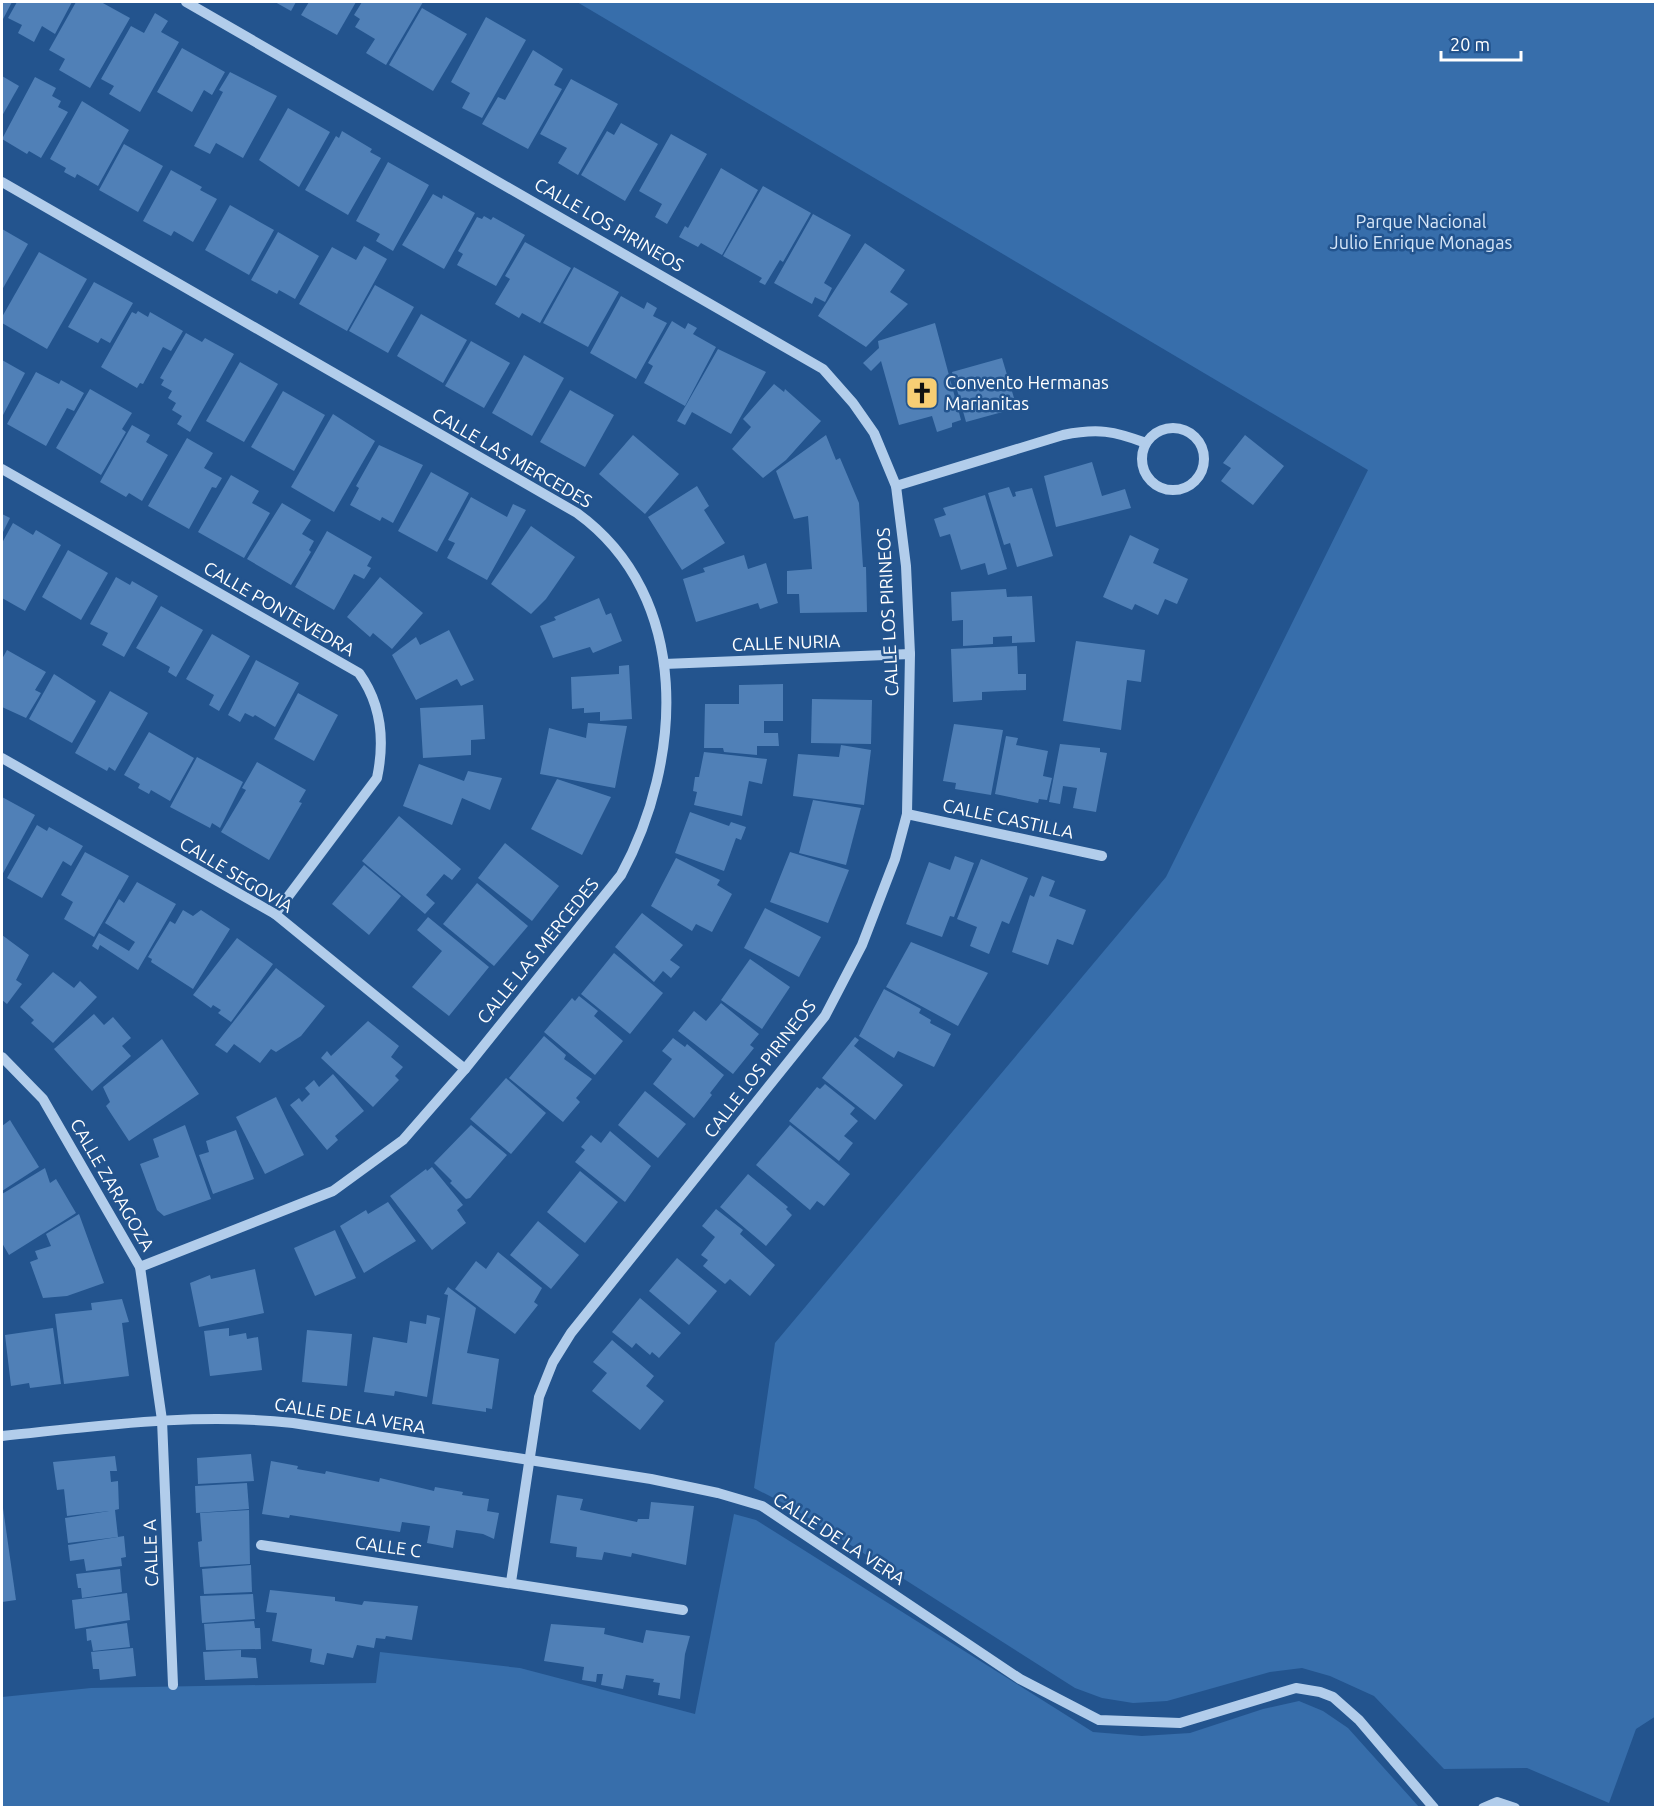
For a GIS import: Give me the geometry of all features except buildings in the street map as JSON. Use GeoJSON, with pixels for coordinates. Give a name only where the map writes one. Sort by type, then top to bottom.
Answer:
{"type":"FeatureCollection","features":[{"type":"Feature","properties":{"kind":"street","name":"CALLE LOS PIRINEOS"},"geometry":{"type":"LineString","coordinates":[[186,2],[823,369],[853,403],[874,433],[896,486],[906,566],[910,654],[907,814],[882,895],[862,945],[825,1016],[571,1333],[553,1362],[539,1397],[529,1460]]}},
{"type":"Feature","properties":{"kind":"street","name":"CALLE LAS MERCEDES"},"geometry":{"type":"LineString","coordinates":[[2,182],[567,507],[593,525],[616,548],[637,578],[655,624],[664,664],[666,714],[663,759],[638,844],[621,875],[465,1069],[402,1140],[333,1191],[140,1267]]}},
{"type":"Feature","properties":{"kind":"street"},"geometry":{"type":"LineString","coordinates":[[896,486],[1086,430],[1101,430],[1146,443]]}},
{"type":"Feature","properties":{"kind":"street"},"geometry":{"type":"LineString","coordinates":[[1163,430],[1184,430],[1201,444],[1204,465],[1200,476],[1183,489],[1162,488],[1153,483],[1143,464],[1146,443],[1163,430]]}},
{"type":"Feature","properties":{"kind":"street","name":"CALLE PONTEVEDRA"},"geometry":{"type":"LineString","coordinates":[[2,469],[359,673],[372,692],[382,740],[377,778],[275,914]]}},
{"type":"Feature","properties":{"kind":"street","name":"CALLE NURIA"},"geometry":{"type":"LineString","coordinates":[[664,664],[910,654]]}},
{"type":"Feature","properties":{"kind":"street","name":"CALLE SEGOVIA"},"geometry":{"type":"LineString","coordinates":[[2,758],[275,914],[465,1069]]}},
{"type":"Feature","properties":{"kind":"street","name":"CALLE CASTILLA"},"geometry":{"type":"LineString","coordinates":[[907,814],[1102,856]]}},
{"type":"Feature","properties":{"kind":"street","name":"CALLE ZARAGOZA"},"geometry":{"type":"LineString","coordinates":[[2,1057],[43,1099],[140,1267],[162,1420]]}},
{"type":"Feature","properties":{"kind":"street","name":"CALLE DE LA VERA"},"geometry":{"type":"LineString","coordinates":[[2,1436],[162,1420],[240,1417],[282,1421],[651,1479],[718,1493],[762,1506],[1020,1679],[1099,1720],[1179,1723],[1296,1688],[1333,1697],[1359,1720],[1434,1808]]}},
{"type":"Feature","properties":{"kind":"street","name":"CALLE A"},"geometry":{"type":"LineString","coordinates":[[162,1420],[173,1685]]}},
{"type":"Feature","properties":{"kind":"street"},"geometry":{"type":"LineString","coordinates":[[511,1582],[529,1460]]}},
{"type":"Feature","properties":{"kind":"street","name":"CALLE C"},"geometry":{"type":"LineString","coordinates":[[261,1545],[511,1582],[683,1611]]}},
{"type":"Feature","properties":{"kind":"street"},"geometry":{"type":"LineString","coordinates":[[1483,1808],[1497,1802],[1515,1808]]}},
{"type":"Feature","properties":{"kind":"green space","name":"Parque Nacional Julio Enrique Monagas"},"geometry":{"type":"Polygon","coordinates":[[[577,2],[1655,2],[1656,1716],[1636,1729],[1609,1803],[1527,1768],[1444,1769],[1374,1696],[1330,1676],[1302,1668],[1270,1672],[1167,1701],[1133,1703],[1102,1698],[1075,1688],[791,1507],[754,1488],[775,1343],[1166,877],[1368,470],[577,2]]]}},
{"type":"Feature","properties":{"kind":"green space"},"geometry":{"type":"Polygon","coordinates":[[[734,1514],[756,1520],[1093,1732],[1142,1736],[1190,1733],[1263,1709],[1299,1701],[1323,1711],[1348,1728],[1419,1807],[2,1808],[2,1697],[91,1688],[376,1683],[380,1652],[520,1668],[695,1714],[734,1514]]]}},
{"type":"Feature","properties":{"kind":"place","name":"Convento Hermanas Marianitas"},"geometry":{"type":"Point","coordinates":[922,393]}}]}
